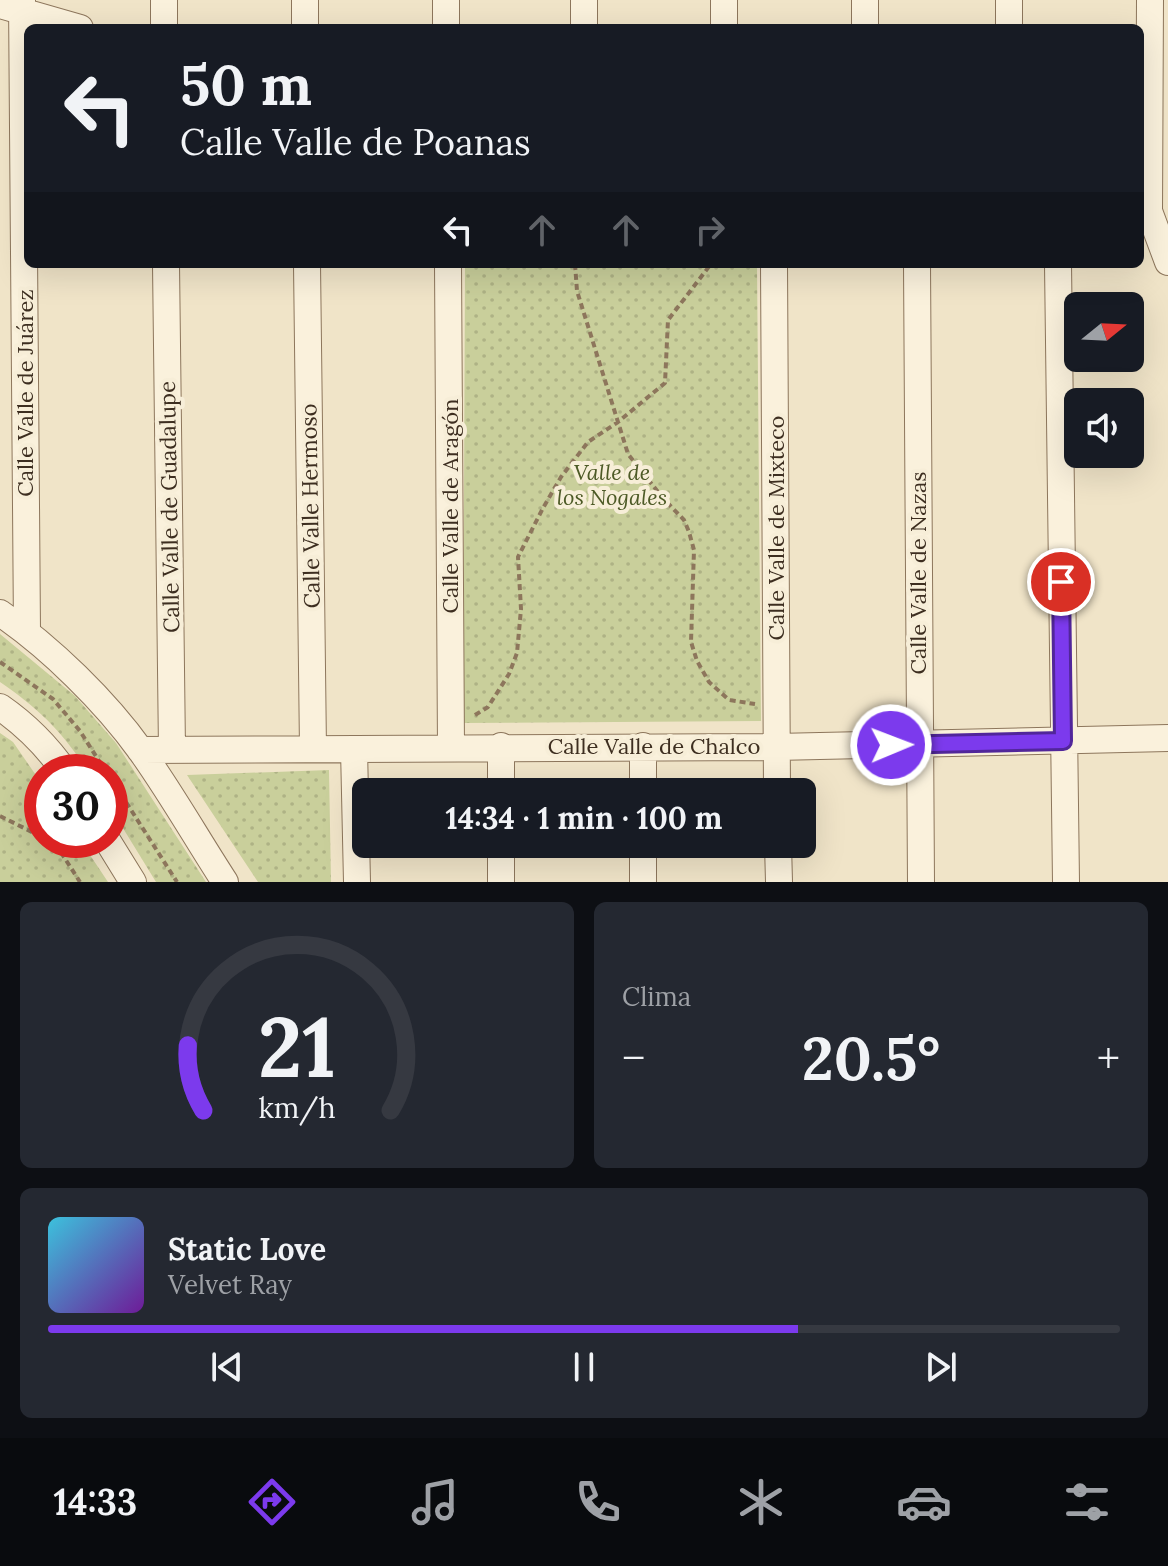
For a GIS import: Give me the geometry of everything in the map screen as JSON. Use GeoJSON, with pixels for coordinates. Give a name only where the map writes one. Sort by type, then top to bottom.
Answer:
{"type":"FeatureCollection","features":[{"type":"Feature","properties":{"kind":"street"},"geometry":{"type":"LineString","coordinates":[[164,0],[164,24]]}},
{"type":"Feature","properties":{"kind":"street"},"geometry":{"type":"LineString","coordinates":[[305,0],[305,24]]}},
{"type":"Feature","properties":{"kind":"street"},"geometry":{"type":"LineString","coordinates":[[446,0],[446,24]]}},
{"type":"Feature","properties":{"kind":"street"},"geometry":{"type":"LineString","coordinates":[[584,0],[584,24]]}},
{"type":"Feature","properties":{"kind":"street"},"geometry":{"type":"LineString","coordinates":[[724,0],[724,24]]}},
{"type":"Feature","properties":{"kind":"street"},"geometry":{"type":"LineString","coordinates":[[865,0],[865,24]]}},
{"type":"Feature","properties":{"kind":"street"},"geometry":{"type":"LineString","coordinates":[[1009,0],[1009,24]]}},
{"type":"Feature","properties":{"kind":"street"},"geometry":{"type":"LineString","coordinates":[[1150,0],[1155,211],[1168,262]]}},
{"type":"Feature","properties":{"kind":"street"},"geometry":{"type":"LineString","coordinates":[[15,5],[69,24]]}},
{"type":"Feature","properties":{"kind":"street","name":"Calle Valle de Juárez"},"geometry":{"type":"LineString","coordinates":[[15,5],[27,631]]}},
{"type":"Feature","properties":{"kind":"street","name":"Calle Valle de Guadalupe"},"geometry":{"type":"LineString","coordinates":[[166,268],[172,750]]}},
{"type":"Feature","properties":{"kind":"street","name":"Calle Valle Hermoso"},"geometry":{"type":"LineString","coordinates":[[307,268],[313,749]]}},
{"type":"Feature","properties":{"kind":"street","name":"Calle Valle de Aragón"},"geometry":{"type":"LineString","coordinates":[[448,268],[451,748]]}},
{"type":"Feature","properties":{"kind":"street","name":"Calle Valle de Mixteco"},"geometry":{"type":"LineString","coordinates":[[774,268],[777,778]]}},
{"type":"Feature","properties":{"kind":"street","name":"Calle Valle de Nazas"},"geometry":{"type":"LineString","coordinates":[[917,268],[921,882]]}},
{"type":"Feature","properties":{"kind":"street"},"geometry":{"type":"LineString","coordinates":[[1058,268],[1066,882]]}},
{"type":"Feature","properties":{"kind":"street"},"geometry":{"type":"LineString","coordinates":[[0,613],[27,631],[85,686],[140,750],[225,882]]}},
{"type":"Feature","properties":{"kind":"street"},"geometry":{"type":"LineString","coordinates":[[0,707],[21,721],[51,754]]}},
{"type":"Feature","properties":{"kind":"street","name":"Calle Valle de Chalco"},"geometry":{"type":"LineString","coordinates":[[140,750],[776,747],[1168,738]]}},
{"type":"Feature","properties":{"kind":"street"},"geometry":{"type":"LineString","coordinates":[[501,746],[501,778]]}},
{"type":"Feature","properties":{"kind":"street"},"geometry":{"type":"LineString","coordinates":[[643,746],[643,778]]}},
{"type":"Feature","properties":{"kind":"street"},"geometry":{"type":"LineString","coordinates":[[354,749],[357,882]]}},
{"type":"Feature","properties":{"kind":"street"},"geometry":{"type":"LineString","coordinates":[[118,858],[133,882]]}},
{"type":"Feature","properties":{"kind":"street"},"geometry":{"type":"LineString","coordinates":[[501,858],[501,882]]}},
{"type":"Feature","properties":{"kind":"street"},"geometry":{"type":"LineString","coordinates":[[643,858],[643,882]]}},
{"type":"Feature","properties":{"kind":"street"},"geometry":{"type":"LineString","coordinates":[[778,858],[779,882]]}},
{"type":"Feature","properties":{"kind":"path"},"geometry":{"type":"LineString","coordinates":[[575,268],[577,291],[628,454],[684,520],[689,532],[694,550],[691,642],[697,661],[709,682],[729,700],[745,705],[761,704]]}},
{"type":"Feature","properties":{"kind":"path"},"geometry":{"type":"LineString","coordinates":[[463,723],[488,707],[509,674],[517,653],[521,609],[518,557],[543,508],[561,477],[588,442],[665,383],[668,320],[708,268]]}},
{"type":"Feature","properties":{"kind":"path"},"geometry":{"type":"LineString","coordinates":[[0,662],[53,699],[95,754]]}},
{"type":"Feature","properties":{"kind":"path"},"geometry":{"type":"LineString","coordinates":[[128,805],[177,882]]}},
{"type":"Feature","properties":{"kind":"path"},"geometry":{"type":"LineString","coordinates":[[0,816],[24,829]]}},
{"type":"Feature","properties":{"kind":"path"},"geometry":{"type":"LineString","coordinates":[[65,858],[80,882]]}},
{"type":"Feature","properties":{"kind":"green space","name":"Valle de los Nogales"},"geometry":{"type":"Polygon","coordinates":[[[465,268],[757,268],[761,721],[463,723],[465,268]]]}},
{"type":"Feature","properties":{"kind":"green space"},"geometry":{"type":"Polygon","coordinates":[[[0,634],[75,696],[123,754],[75,754],[49,722],[0,682],[0,634]]]}},
{"type":"Feature","properties":{"kind":"green space"},"geometry":{"type":"Polygon","coordinates":[[[0,733],[13,742],[24,758],[24,858],[92,858],[108,882],[0,882],[0,733]]]}},
{"type":"Feature","properties":{"kind":"green space"},"geometry":{"type":"Polygon","coordinates":[[[128,762],[206,882],[156,882],[128,836],[128,762]]]}},
{"type":"Feature","properties":{"kind":"green space"},"geometry":{"type":"Polygon","coordinates":[[[329,770],[331,882],[258,882],[187,775],[329,770]]]}},
{"type":"Feature","properties":{"kind":"route"},"geometry":{"type":"LineString","coordinates":[[891,745],[1063,741],[1061,582]]}}]}
